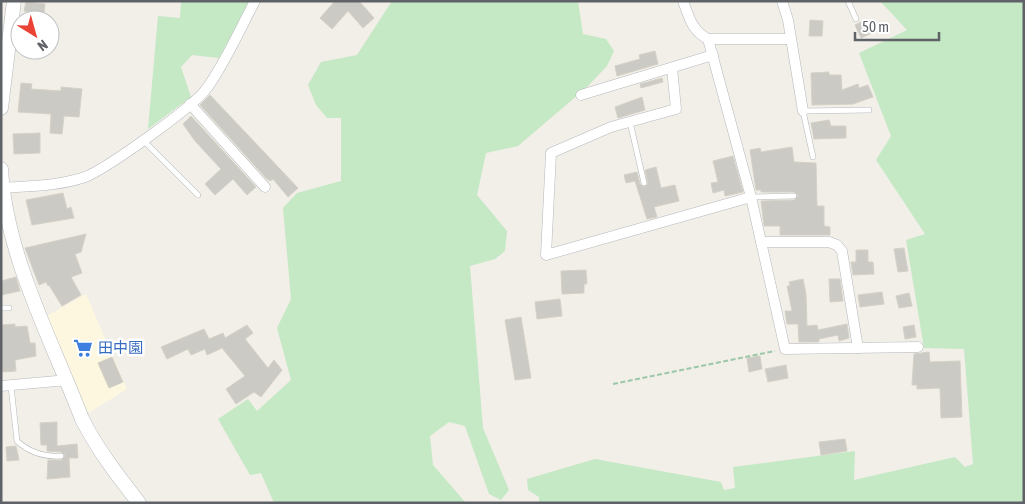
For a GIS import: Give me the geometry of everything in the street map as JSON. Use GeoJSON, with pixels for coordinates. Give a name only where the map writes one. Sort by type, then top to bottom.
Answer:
{"type":"FeatureCollection","features":[{"type":"Feature","properties":{"kind":"street"},"geometry":{"type":"LineString","coordinates":[[1,108],[3,69],[14,1]]}},
{"type":"Feature","properties":{"kind":"street"},"geometry":{"type":"LineString","coordinates":[[2,188],[52,184],[86,176],[143,140],[206,90],[255,1]]}},
{"type":"Feature","properties":{"kind":"street"},"geometry":{"type":"LineString","coordinates":[[683,1],[691,25],[699,35],[708,39],[791,39]]}},
{"type":"Feature","properties":{"kind":"street"},"geometry":{"type":"LineString","coordinates":[[782,1],[788,20],[803,110]]}},
{"type":"Feature","properties":{"kind":"street"},"geometry":{"type":"LineString","coordinates":[[708,39],[751,197],[785,349],[918,347]]}},
{"type":"Feature","properties":{"kind":"street"},"geometry":{"type":"LineString","coordinates":[[582,95],[713,56]]}},
{"type":"Feature","properties":{"kind":"street"},"geometry":{"type":"LineString","coordinates":[[672,68],[676,110],[611,127],[551,153],[546,255],[751,197]]}},
{"type":"Feature","properties":{"kind":"street"},"geometry":{"type":"LineString","coordinates":[[190,104],[266,187]]}},
{"type":"Feature","properties":{"kind":"street"},"geometry":{"type":"LineString","coordinates":[[1,169],[2,188],[25,276],[91,437],[138,503]]}},
{"type":"Feature","properties":{"kind":"street"},"geometry":{"type":"LineString","coordinates":[[761,242],[829,242],[837,245],[842,251],[858,348]]}},
{"type":"Feature","properties":{"kind":"street"},"geometry":{"type":"LineString","coordinates":[[6,386],[68,380]]}},
{"type":"Feature","properties":{"kind":"lane"},"geometry":{"type":"LineString","coordinates":[[848,1],[856,19]]}},
{"type":"Feature","properties":{"kind":"lane"},"geometry":{"type":"LineString","coordinates":[[813,157],[803,110],[869,110]]}},
{"type":"Feature","properties":{"kind":"lane"},"geometry":{"type":"LineString","coordinates":[[630,122],[644,183]]}},
{"type":"Feature","properties":{"kind":"lane"},"geometry":{"type":"LineString","coordinates":[[143,140],[198,195]]}},
{"type":"Feature","properties":{"kind":"lane"},"geometry":{"type":"LineString","coordinates":[[751,197],[794,196]]}},
{"type":"Feature","properties":{"kind":"lane"},"geometry":{"type":"LineString","coordinates":[[1,308],[9,308]]}},
{"type":"Feature","properties":{"kind":"lane"},"geometry":{"type":"LineString","coordinates":[[6,386],[16,440],[23,446],[47,457],[61,456]]}},
{"type":"Feature","properties":{"kind":"path"},"geometry":{"type":"LineString","coordinates":[[614,384],[785,349]]}},
{"type":"Feature","properties":{"kind":"shaded area","name":"田中園"},"geometry":{"type":"Polygon","coordinates":[[[86,294],[127,389],[90,412],[85,412],[45,317],[86,294]]]}},
{"type":"Feature","properties":{"kind":"green space"},"geometry":{"type":"Polygon","coordinates":[[[181,1],[250,1],[219,58],[192,55],[181,67],[191,97],[148,129],[158,16],[180,18],[181,1]]]}},
{"type":"Feature","properties":{"kind":"green space"},"geometry":{"type":"Polygon","coordinates":[[[392,1],[578,1],[583,34],[606,39],[614,51],[607,66],[586,88],[518,146],[486,153],[477,195],[507,231],[505,251],[495,259],[470,266],[483,428],[509,490],[501,500],[489,494],[465,426],[449,422],[430,436],[433,465],[466,503],[274,503],[261,473],[250,475],[218,419],[248,399],[257,411],[291,380],[277,328],[291,299],[283,208],[297,193],[341,181],[341,118],[327,118],[316,105],[308,85],[321,62],[357,55],[392,1]]]}},
{"type":"Feature","properties":{"kind":"green space"},"geometry":{"type":"Polygon","coordinates":[[[880,1],[1024,1],[1024,503],[539,503],[539,497],[528,490],[527,479],[595,459],[721,482],[724,490],[735,488],[733,467],[855,451],[854,480],[955,457],[965,467],[973,464],[964,349],[924,348],[906,240],[925,234],[876,160],[891,136],[859,53],[907,30],[880,1]]]}},
{"type":"Feature","properties":{"kind":"building"},"geometry":{"type":"Polygon","coordinates":[[[335,1],[359,1],[374,18],[363,28],[348,11],[332,29],[320,18],[335,1]]]}},
{"type":"Feature","properties":{"kind":"building"},"geometry":{"type":"Polygon","coordinates":[[[26,2],[45,4],[44,10],[24,10],[26,2]]]}},
{"type":"Feature","properties":{"kind":"building"},"geometry":{"type":"Polygon","coordinates":[[[867,19],[874,32],[861,38],[855,25],[867,19]]]}},
{"type":"Feature","properties":{"kind":"building"},"geometry":{"type":"Polygon","coordinates":[[[810,20],[823,21],[822,36],[809,36],[810,20]]]}},
{"type":"Feature","properties":{"kind":"building"},"geometry":{"type":"Polygon","coordinates":[[[655,51],[658,64],[617,76],[615,66],[640,59],[639,55],[655,51]]]}},
{"type":"Feature","properties":{"kind":"building"},"geometry":{"type":"Polygon","coordinates":[[[829,72],[829,75],[841,75],[842,90],[858,84],[859,88],[868,85],[873,97],[853,104],[812,105],[811,73],[829,72]]]}},
{"type":"Feature","properties":{"kind":"building"},"geometry":{"type":"Polygon","coordinates":[[[662,78],[663,82],[641,88],[640,84],[662,78]]]}},
{"type":"Feature","properties":{"kind":"building"},"geometry":{"type":"Polygon","coordinates":[[[21,83],[32,84],[31,89],[61,91],[61,87],[82,89],[79,117],[64,116],[62,134],[50,133],[51,114],[18,112],[21,83]]]}},
{"type":"Feature","properties":{"kind":"building"},"geometry":{"type":"Polygon","coordinates":[[[210,95],[298,188],[288,197],[273,179],[270,181],[266,178],[200,105],[210,95]]]}},
{"type":"Feature","properties":{"kind":"building"},"geometry":{"type":"Polygon","coordinates":[[[642,97],[645,110],[618,118],[615,107],[642,97]]]}},
{"type":"Feature","properties":{"kind":"building"},"geometry":{"type":"Polygon","coordinates":[[[191,116],[256,187],[247,195],[233,179],[215,195],[205,184],[221,169],[195,141],[183,124],[191,116]]]}},
{"type":"Feature","properties":{"kind":"building"},"geometry":{"type":"Polygon","coordinates":[[[829,120],[831,126],[846,126],[846,138],[814,139],[811,123],[829,120]]]}},
{"type":"Feature","properties":{"kind":"building"},"geometry":{"type":"Polygon","coordinates":[[[40,133],[40,153],[14,154],[13,134],[40,133]]]}},
{"type":"Feature","properties":{"kind":"building"},"geometry":{"type":"Polygon","coordinates":[[[792,147],[794,162],[816,163],[817,206],[824,206],[824,226],[830,227],[830,235],[780,235],[780,226],[764,226],[761,201],[795,200],[798,195],[794,192],[761,192],[761,190],[756,190],[750,150],[760,148],[761,152],[792,147]]]}},
{"type":"Feature","properties":{"kind":"building"},"geometry":{"type":"Polygon","coordinates":[[[733,156],[743,192],[725,196],[724,190],[713,193],[711,183],[718,182],[713,161],[733,156]]]}},
{"type":"Feature","properties":{"kind":"building"},"geometry":{"type":"Polygon","coordinates":[[[656,167],[661,188],[675,185],[679,201],[654,207],[657,217],[647,219],[635,181],[626,183],[624,175],[637,172],[640,184],[644,187],[648,184],[645,170],[656,167]]]}},
{"type":"Feature","properties":{"kind":"building"},"geometry":{"type":"Polygon","coordinates":[[[63,193],[67,209],[71,207],[74,218],[32,225],[26,200],[63,193]]]}},
{"type":"Feature","properties":{"kind":"building"},"geometry":{"type":"Polygon","coordinates":[[[86,234],[81,252],[75,254],[82,273],[71,277],[81,295],[62,306],[46,282],[39,285],[25,248],[86,234]]]}},
{"type":"Feature","properties":{"kind":"building"},"geometry":{"type":"Polygon","coordinates":[[[904,248],[908,271],[898,272],[894,249],[904,248]]]}},
{"type":"Feature","properties":{"kind":"building"},"geometry":{"type":"Polygon","coordinates":[[[856,250],[868,250],[868,262],[873,262],[874,274],[853,275],[851,262],[856,262],[856,250]]]}},
{"type":"Feature","properties":{"kind":"building"},"geometry":{"type":"Polygon","coordinates":[[[586,270],[587,284],[584,284],[584,293],[562,294],[561,271],[586,270]]]}},
{"type":"Feature","properties":{"kind":"building"},"geometry":{"type":"Polygon","coordinates":[[[16,277],[20,291],[1,295],[1,281],[16,277]]]}},
{"type":"Feature","properties":{"kind":"building"},"geometry":{"type":"Polygon","coordinates":[[[803,279],[806,294],[807,326],[817,325],[818,330],[847,324],[849,338],[839,341],[838,335],[819,339],[819,342],[799,342],[798,324],[787,324],[785,311],[792,311],[787,286],[790,286],[789,282],[803,279]]]}},
{"type":"Feature","properties":{"kind":"building"},"geometry":{"type":"Polygon","coordinates":[[[829,279],[840,279],[843,301],[830,302],[829,279]]]}},
{"type":"Feature","properties":{"kind":"building"},"geometry":{"type":"Polygon","coordinates":[[[882,292],[884,304],[860,307],[858,295],[882,292]]]}},
{"type":"Feature","properties":{"kind":"building"},"geometry":{"type":"Polygon","coordinates":[[[909,293],[912,306],[899,308],[896,296],[909,293]]]}},
{"type":"Feature","properties":{"kind":"building"},"geometry":{"type":"Polygon","coordinates":[[[560,299],[562,316],[537,319],[535,302],[560,299]]]}},
{"type":"Feature","properties":{"kind":"building"},"geometry":{"type":"Polygon","coordinates":[[[521,317],[531,378],[515,380],[505,320],[521,317]]]}},
{"type":"Feature","properties":{"kind":"building"},"geometry":{"type":"Polygon","coordinates":[[[15,324],[15,327],[27,326],[30,343],[35,343],[36,356],[15,360],[16,371],[1,372],[1,325],[15,324]]]}},
{"type":"Feature","properties":{"kind":"building"},"geometry":{"type":"Polygon","coordinates":[[[247,325],[253,333],[245,339],[268,368],[274,360],[282,370],[261,397],[254,392],[236,404],[226,389],[245,376],[222,348],[207,355],[205,349],[191,355],[188,349],[167,359],[161,347],[204,329],[209,339],[223,333],[225,338],[247,325]]]}},
{"type":"Feature","properties":{"kind":"building"},"geometry":{"type":"Polygon","coordinates":[[[914,325],[916,337],[905,339],[903,327],[914,325]]]}},
{"type":"Feature","properties":{"kind":"building"},"geometry":{"type":"Polygon","coordinates":[[[929,352],[930,362],[960,361],[962,417],[941,418],[940,388],[917,389],[917,385],[912,385],[914,354],[929,352]]]}},
{"type":"Feature","properties":{"kind":"building"},"geometry":{"type":"Polygon","coordinates":[[[760,356],[762,369],[749,372],[747,358],[760,356]]]}},
{"type":"Feature","properties":{"kind":"building"},"geometry":{"type":"Polygon","coordinates":[[[112,357],[123,382],[109,388],[98,363],[112,357]]]}},
{"type":"Feature","properties":{"kind":"building"},"geometry":{"type":"Polygon","coordinates":[[[786,365],[788,378],[768,382],[765,369],[786,365]]]}},
{"type":"Feature","properties":{"kind":"building"},"geometry":{"type":"Polygon","coordinates":[[[57,422],[57,446],[77,444],[78,458],[69,458],[70,477],[47,479],[48,460],[62,460],[65,455],[61,452],[47,451],[47,445],[41,445],[40,423],[57,422]]]}},
{"type":"Feature","properties":{"kind":"building"},"geometry":{"type":"Polygon","coordinates":[[[845,439],[847,451],[821,455],[819,442],[845,439]]]}},
{"type":"Feature","properties":{"kind":"building"},"geometry":{"type":"Polygon","coordinates":[[[16,446],[19,460],[7,461],[6,447],[16,446]]]}},
{"type":"Feature","properties":{"kind":"place","name":"田中園"},"geometry":{"type":"Point","coordinates":[83,348]}}]}
